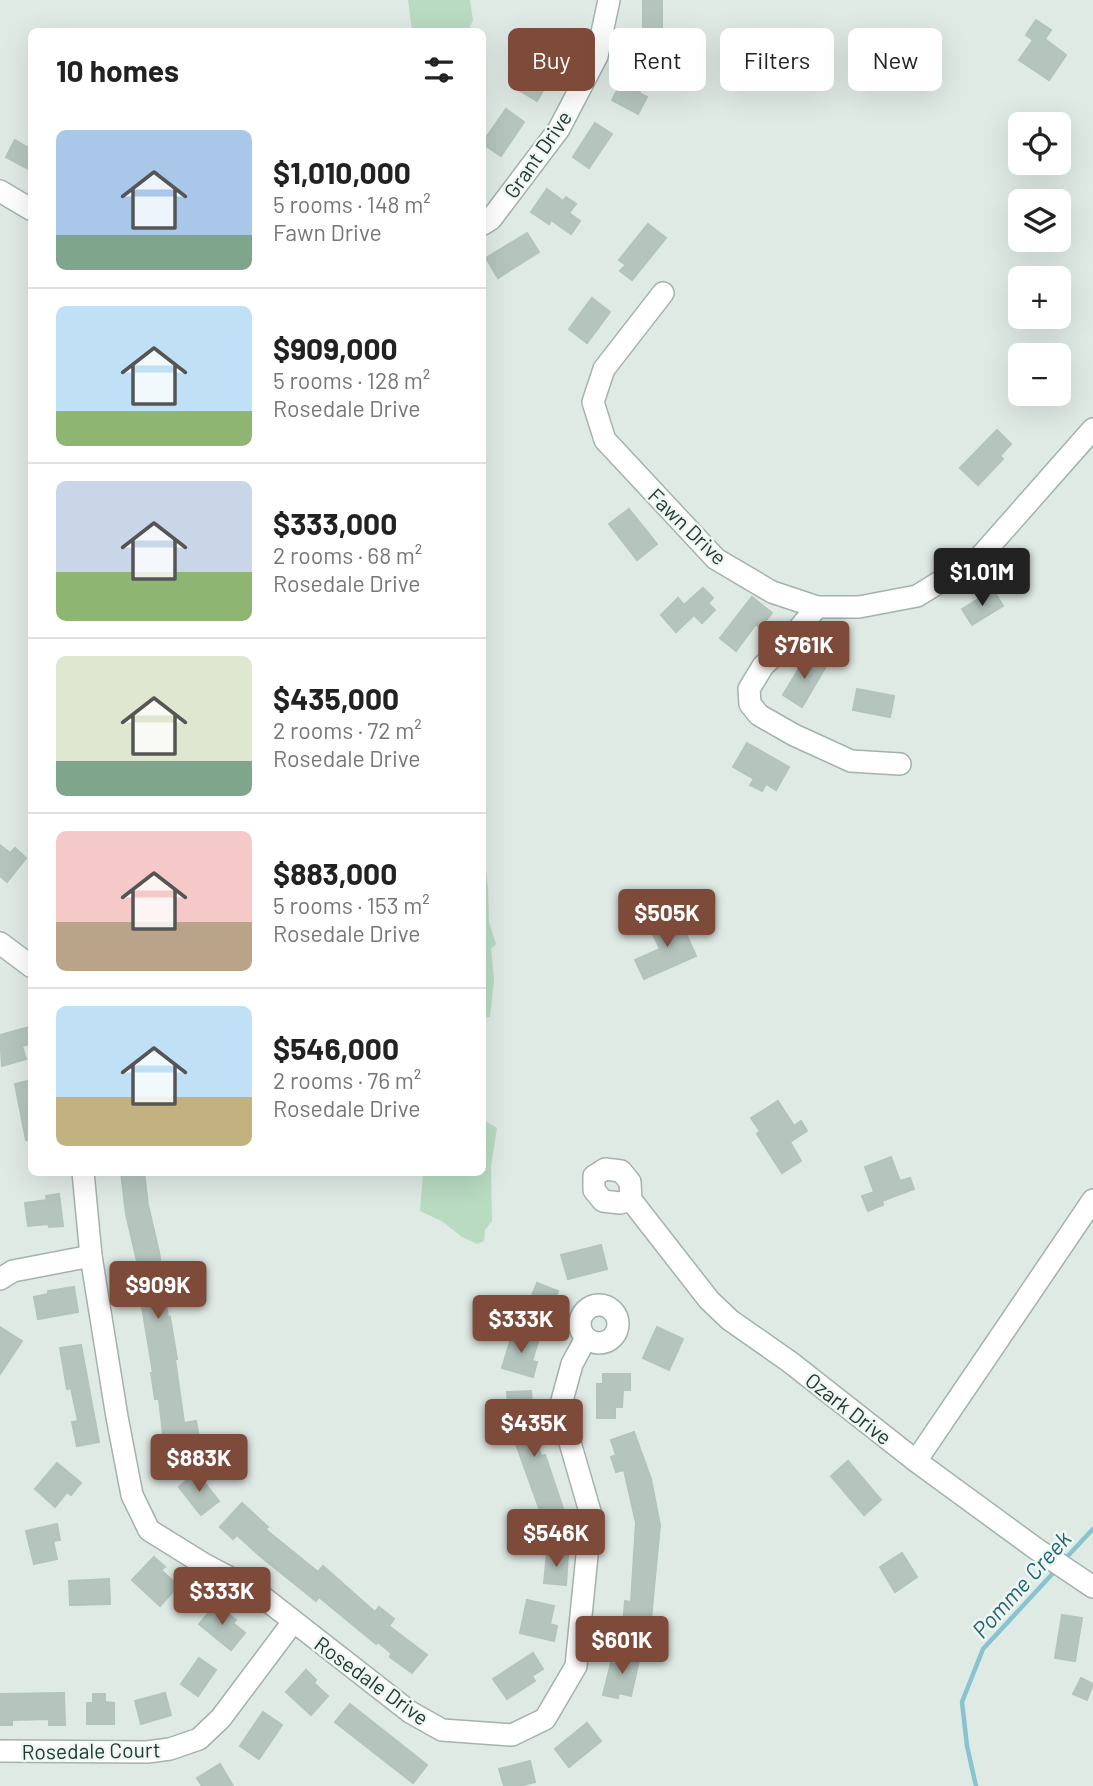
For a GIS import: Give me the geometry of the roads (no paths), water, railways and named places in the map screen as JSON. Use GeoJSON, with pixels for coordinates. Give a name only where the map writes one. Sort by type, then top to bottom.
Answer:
{"type":"FeatureCollection","features":[{"type":"Feature","properties":{"kind":"street","name":"Grant Drive"},"geometry":{"type":"LineString","coordinates":[[486,222],[559,129],[597,56],[609,0]]}},
{"type":"Feature","properties":{"kind":"street"},"geometry":{"type":"LineString","coordinates":[[0,191],[28,208]]}},
{"type":"Feature","properties":{"kind":"street","name":"Fawn Drive"},"geometry":{"type":"LineString","coordinates":[[663,293],[604,369],[593,402],[605,440],[716,559],[772,592],[817,607],[859,607],[917,596],[980,558],[1093,429]]}},
{"type":"Feature","properties":{"kind":"street"},"geometry":{"type":"LineString","coordinates":[[817,607],[786,644],[763,666],[749,690],[751,704],[759,715],[794,735],[851,761],[900,764]]}},
{"type":"Feature","properties":{"kind":"street"},"geometry":{"type":"LineString","coordinates":[[0,943],[28,964]]}},
{"type":"Feature","properties":{"kind":"street","name":"Rosedale Drive"},"geometry":{"type":"LineString","coordinates":[[83,1176],[91,1256],[132,1494],[149,1530],[202,1563],[255,1591],[410,1712],[442,1730],[512,1735],[545,1719],[576,1667],[591,1515],[560,1408],[572,1364],[586,1338]]}},
{"type":"Feature","properties":{"kind":"street","name":"Ozark Drive"},"geometry":{"type":"LineString","coordinates":[[631,1200],[709,1300],[730,1320],[790,1362],[916,1461],[1093,1587]]}},
{"type":"Feature","properties":{"kind":"street"},"geometry":{"type":"LineString","coordinates":[[916,1461],[1093,1200]]}},
{"type":"Feature","properties":{"kind":"street"},"geometry":{"type":"LineString","coordinates":[[0,1279],[13,1271],[91,1256]]}},
{"type":"Feature","properties":{"kind":"street","name":"Rosedale Court"},"geometry":{"type":"LineString","coordinates":[[0,1751],[147,1752],[170,1749],[199,1739],[221,1718],[293,1622]]}},
{"type":"Feature","properties":{"kind":"waterway","name":"Pomme Creek"},"geometry":{"type":"LineString","coordinates":[[1065,1559],[1093,1529]]}},
{"type":"Feature","properties":{"kind":"waterway","name":"Pomme Creek"},"geometry":{"type":"LineString","coordinates":[[976,1786],[967,1746],[962,1702],[983,1649],[1055,1571]]}}]}
